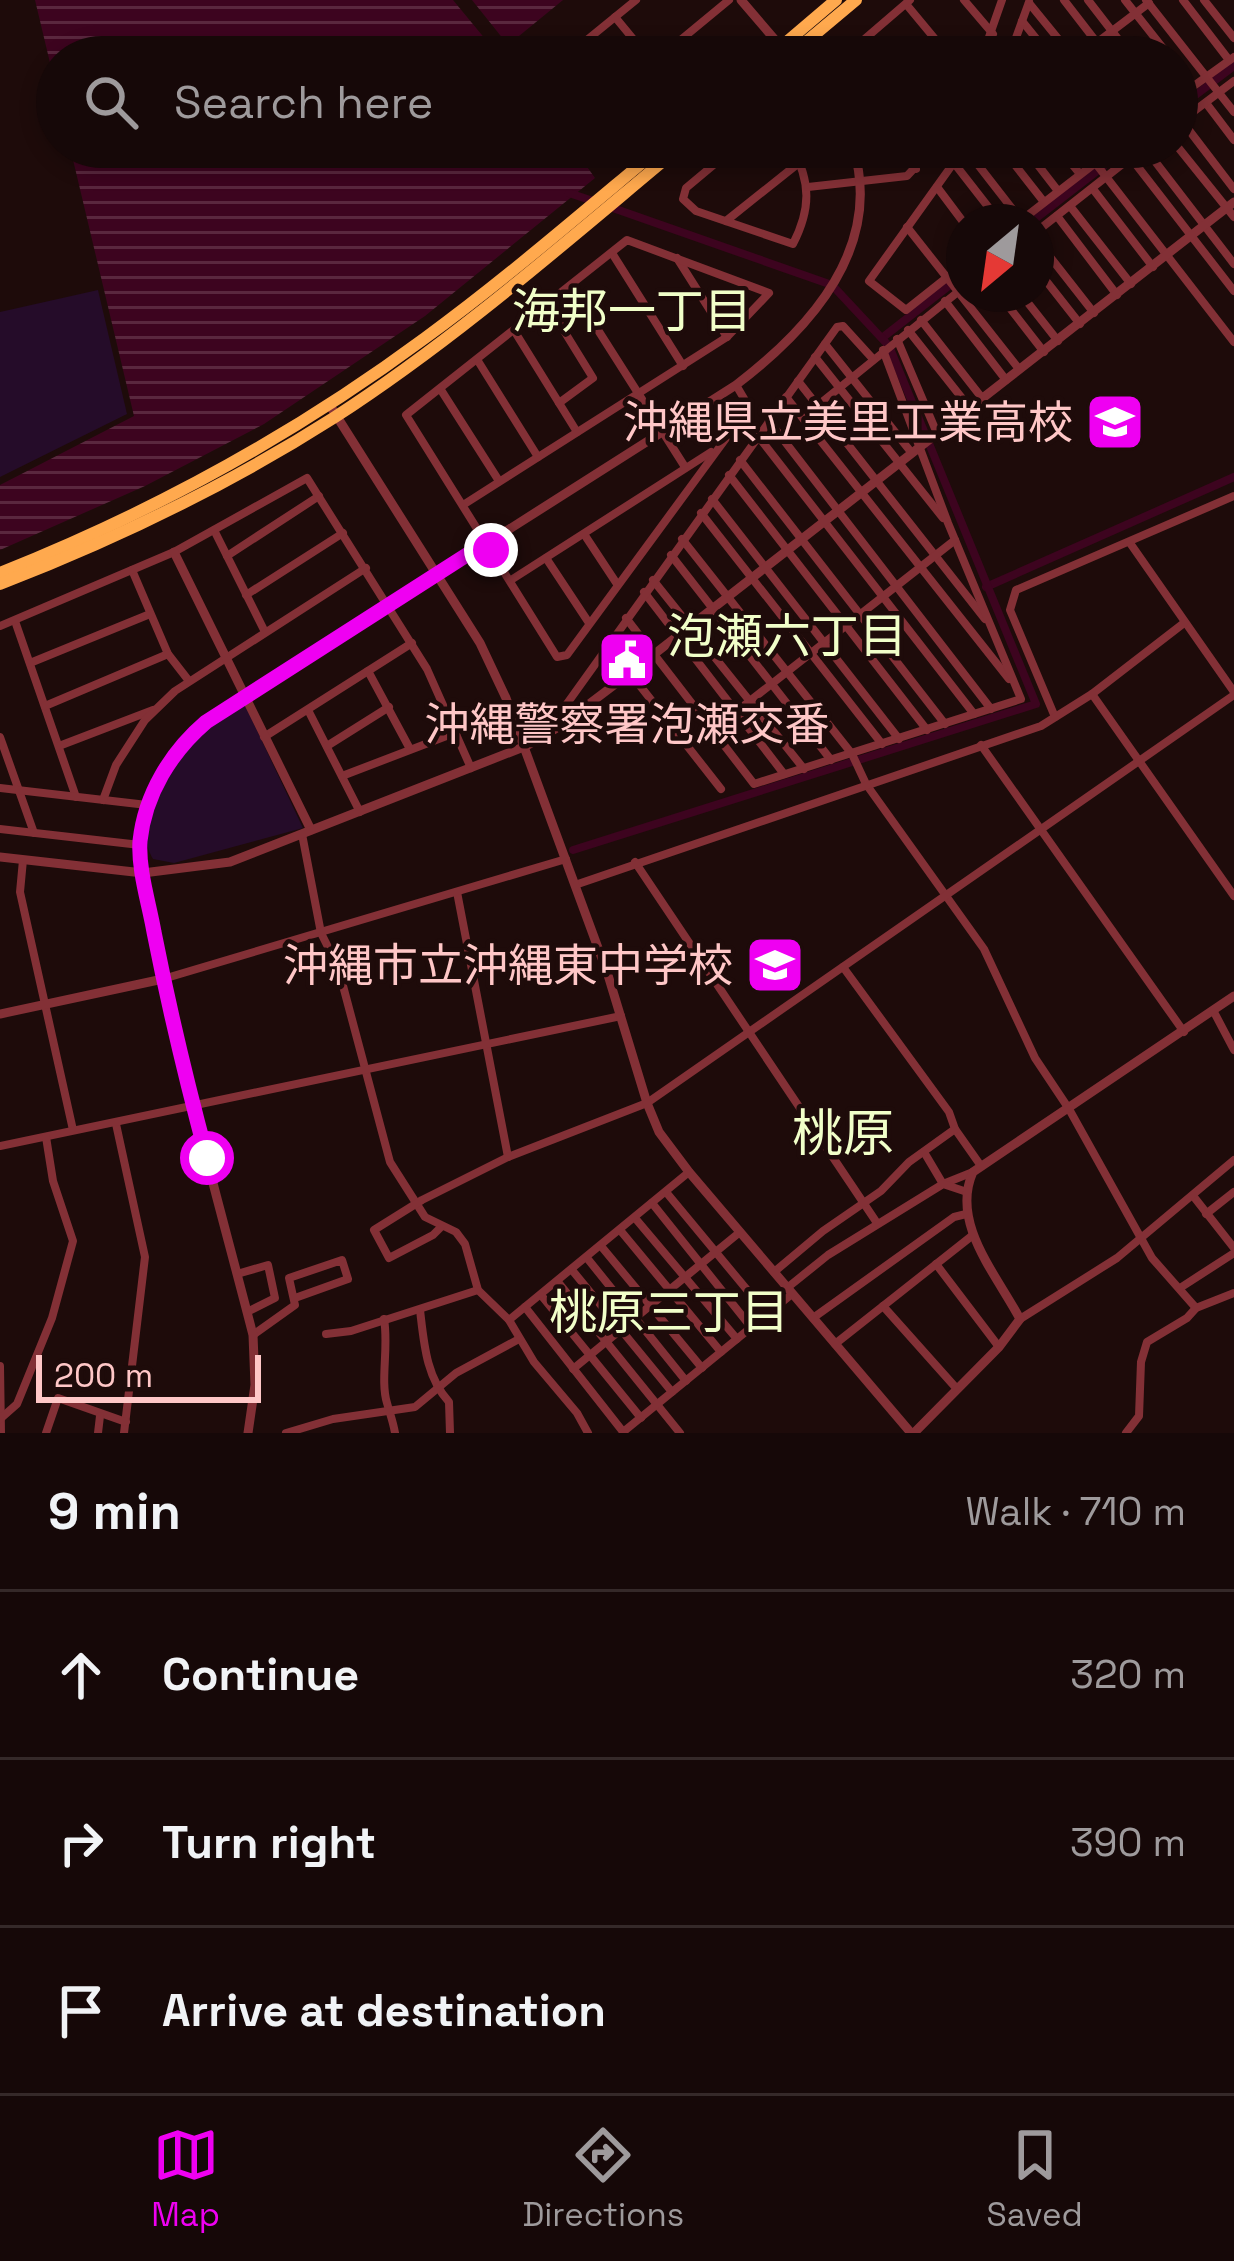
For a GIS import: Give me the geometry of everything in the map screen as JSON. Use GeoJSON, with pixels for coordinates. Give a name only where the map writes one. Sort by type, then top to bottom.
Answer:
{"type":"FeatureCollection","features":[{"type":"Feature","properties":{"kind":"main road"},"geometry":{"type":"LineString","coordinates":[[803,36],[836,0]]}},
{"type":"Feature","properties":{"kind":"main road"},"geometry":{"type":"LineString","coordinates":[[810,36],[856,0]]}},
{"type":"Feature","properties":{"kind":"main road"},"geometry":{"type":"LineString","coordinates":[[619,190],[640,168]]}},
{"type":"Feature","properties":{"kind":"main road"},"geometry":{"type":"LineString","coordinates":[[0,584],[147,521],[429,350],[650,168]]}},
{"type":"Feature","properties":{"kind":"main road"},"geometry":{"type":"LineString","coordinates":[[0,573],[184,490],[333,410]]}},
{"type":"Feature","properties":{"kind":"street"},"geometry":{"type":"LineString","coordinates":[[592,36],[636,0]]}},
{"type":"Feature","properties":{"kind":"street"},"geometry":{"type":"LineString","coordinates":[[685,36],[729,0]]}},
{"type":"Feature","properties":{"kind":"street"},"geometry":{"type":"LineString","coordinates":[[741,0],[772,36]]}},
{"type":"Feature","properties":{"kind":"street"},"geometry":{"type":"LineString","coordinates":[[964,0],[993,34]]}},
{"type":"Feature","properties":{"kind":"street"},"geometry":{"type":"LineString","coordinates":[[993,34],[1003,0]]}},
{"type":"Feature","properties":{"kind":"street"},"geometry":{"type":"LineString","coordinates":[[1064,0],[1092,36]]}},
{"type":"Feature","properties":{"kind":"street"},"geometry":{"type":"LineString","coordinates":[[1088,0],[1115,36]]}},
{"type":"Feature","properties":{"kind":"street"},"geometry":{"type":"LineString","coordinates":[[1125,0],[1154,36]]}},
{"type":"Feature","properties":{"kind":"street"},"geometry":{"type":"LineString","coordinates":[[1183,0],[1232,58],[1198,82]]}},
{"type":"Feature","properties":{"kind":"street"},"geometry":{"type":"LineString","coordinates":[[1204,0],[1234,38]]}},
{"type":"Feature","properties":{"kind":"street"},"geometry":{"type":"LineString","coordinates":[[1107,36],[1149,1],[1176,36]]}},
{"type":"Feature","properties":{"kind":"street"},"geometry":{"type":"LineString","coordinates":[[868,36],[908,2],[933,36]]}},
{"type":"Feature","properties":{"kind":"street"},"geometry":{"type":"LineString","coordinates":[[1017,36],[1030,2],[1058,36]]}},
{"type":"Feature","properties":{"kind":"street"},"geometry":{"type":"LineString","coordinates":[[615,17],[631,36]]}},
{"type":"Feature","properties":{"kind":"street"},"geometry":{"type":"LineString","coordinates":[[1022,21],[1034,36]]}},
{"type":"Feature","properties":{"kind":"street"},"geometry":{"type":"LineString","coordinates":[[1198,65],[1234,112]]}},
{"type":"Feature","properties":{"kind":"street"},"geometry":{"type":"LineString","coordinates":[[1198,109],[1234,81]]}},
{"type":"Feature","properties":{"kind":"street"},"geometry":{"type":"LineString","coordinates":[[1206,103],[1234,140]]}},
{"type":"Feature","properties":{"kind":"street"},"geometry":{"type":"LineString","coordinates":[[1198,145],[1234,189]]}},
{"type":"Feature","properties":{"kind":"street"},"geometry":{"type":"LineString","coordinates":[[710,168],[686,188],[683,199],[696,211],[793,244],[803,225],[808,188],[802,168]]}},
{"type":"Feature","properties":{"kind":"street"},"geometry":{"type":"LineString","coordinates":[[726,221],[792,168]]}},
{"type":"Feature","properties":{"kind":"street"},"geometry":{"type":"LineString","coordinates":[[248,1433],[255,1384],[253,1335],[193,1106],[143,873],[140,845],[147,805],[163,771],[189,737],[244,698],[736,386],[783,348],[821,303],[847,261],[860,220],[858,168]]}},
{"type":"Feature","properties":{"kind":"street"},"geometry":{"type":"LineString","coordinates":[[808,188],[907,176],[918,168]]}},
{"type":"Feature","properties":{"kind":"street"},"geometry":{"type":"LineString","coordinates":[[946,277],[906,310],[869,281],[951,168]]}},
{"type":"Feature","properties":{"kind":"street"},"geometry":{"type":"LineString","coordinates":[[958,168],[986,204]]}},
{"type":"Feature","properties":{"kind":"street"},"geometry":{"type":"LineString","coordinates":[[981,168],[1007,204]]}},
{"type":"Feature","properties":{"kind":"street"},"geometry":{"type":"LineString","coordinates":[[1017,168],[1044,202]]}},
{"type":"Feature","properties":{"kind":"street"},"geometry":{"type":"LineString","coordinates":[[1040,168],[1058,191]]}},
{"type":"Feature","properties":{"kind":"street"},"geometry":{"type":"LineString","coordinates":[[1075,168],[1080,174]]}},
{"type":"Feature","properties":{"kind":"street"},"geometry":{"type":"LineString","coordinates":[[1041,204],[1088,168]]}},
{"type":"Feature","properties":{"kind":"street"},"geometry":{"type":"LineString","coordinates":[[1099,168],[1230,329],[1234,342]]}},
{"type":"Feature","properties":{"kind":"street"},"geometry":{"type":"LineString","coordinates":[[1054,219],[1119,168]]}},
{"type":"Feature","properties":{"kind":"street"},"geometry":{"type":"LineString","coordinates":[[1139,168],[1234,291]]}},
{"type":"Feature","properties":{"kind":"street"},"geometry":{"type":"LineString","coordinates":[[1160,168],[1234,264]]}},
{"type":"Feature","properties":{"kind":"street"},"geometry":{"type":"LineString","coordinates":[[0,857],[143,873],[230,862],[526,746],[630,673],[936,431],[1204,225],[1232,209],[1196,168]]}},
{"type":"Feature","properties":{"kind":"street"},"geometry":{"type":"LineString","coordinates":[[937,188],[949,204]]}},
{"type":"Feature","properties":{"kind":"street"},"geometry":{"type":"LineString","coordinates":[[1093,189],[1153,267]]}},
{"type":"Feature","properties":{"kind":"street"},"geometry":{"type":"LineString","coordinates":[[1070,206],[1132,284]]}},
{"type":"Feature","properties":{"kind":"street"},"geometry":{"type":"LineString","coordinates":[[1057,216],[1117,295]]}},
{"type":"Feature","properties":{"kind":"street"},"geometry":{"type":"LineString","coordinates":[[908,227],[946,275]]}},
{"type":"Feature","properties":{"kind":"street"},"geometry":{"type":"LineString","coordinates":[[464,506],[727,338],[770,293],[627,240],[406,415],[557,657],[567,655],[749,407],[736,386]]}},
{"type":"Feature","properties":{"kind":"street"},"geometry":{"type":"LineString","coordinates":[[612,253],[683,366]]}},
{"type":"Feature","properties":{"kind":"street"},"geometry":{"type":"LineString","coordinates":[[677,257],[727,338]]}},
{"type":"Feature","properties":{"kind":"street"},"geometry":{"type":"LineString","coordinates":[[1054,260],[1094,313]]}},
{"type":"Feature","properties":{"kind":"street"},"geometry":{"type":"LineString","coordinates":[[570,286],[685,467]]}},
{"type":"Feature","properties":{"kind":"street"},"geometry":{"type":"LineString","coordinates":[[1054,291],[1080,324]]}},
{"type":"Feature","properties":{"kind":"street"},"geometry":{"type":"LineString","coordinates":[[817,406],[945,302],[1006,380]]}},
{"type":"Feature","properties":{"kind":"street"},"geometry":{"type":"LineString","coordinates":[[548,304],[593,378],[559,404]]}},
{"type":"Feature","properties":{"kind":"street"},"geometry":{"type":"LineString","coordinates":[[978,312],[1019,369]]}},
{"type":"Feature","properties":{"kind":"street"},"geometry":{"type":"LineString","coordinates":[[1013,312],[1044,352]]}},
{"type":"Feature","properties":{"kind":"street"},"geometry":{"type":"LineString","coordinates":[[1035,312],[1058,341]]}},
{"type":"Feature","properties":{"kind":"street"},"geometry":{"type":"LineString","coordinates":[[921,320],[982,398]]}},
{"type":"Feature","properties":{"kind":"street"},"geometry":{"type":"LineString","coordinates":[[568,720],[566,705],[837,327],[843,326],[873,359]]}},
{"type":"Feature","properties":{"kind":"street"},"geometry":{"type":"LineString","coordinates":[[908,330],[969,407]]}},
{"type":"Feature","properties":{"kind":"street"},"geometry":{"type":"LineString","coordinates":[[514,332],[577,432]]}},
{"type":"Feature","properties":{"kind":"street"},"geometry":{"type":"LineString","coordinates":[[897,339],[936,431]]}},
{"type":"Feature","properties":{"kind":"street"},"geometry":{"type":"LineString","coordinates":[[825,344],[915,448]]}},
{"type":"Feature","properties":{"kind":"street"},"geometry":{"type":"LineString","coordinates":[[626,618],[754,784],[1021,699],[915,448],[883,350]]}},
{"type":"Feature","properties":{"kind":"street"},"geometry":{"type":"LineString","coordinates":[[815,357],[948,524]]}},
{"type":"Feature","properties":{"kind":"street"},"geometry":{"type":"LineString","coordinates":[[478,362],[538,458]]}},
{"type":"Feature","properties":{"kind":"street"},"geometry":{"type":"LineString","coordinates":[[797,381],[990,625]]}},
{"type":"Feature","properties":{"kind":"street"},"geometry":{"type":"LineString","coordinates":[[441,390],[499,482]]}},
{"type":"Feature","properties":{"kind":"street"},"geometry":{"type":"LineString","coordinates":[[786,397],[1017,689]]}},
{"type":"Feature","properties":{"kind":"street"},"geometry":{"type":"LineString","coordinates":[[333,410],[480,643],[526,746],[659,1132],[912,1433],[1000,1347],[1020,1319],[1141,1238],[1234,1160]]}},
{"type":"Feature","properties":{"kind":"street"},"geometry":{"type":"LineString","coordinates":[[769,422],[991,709]]}},
{"type":"Feature","properties":{"kind":"street"},"geometry":{"type":"LineString","coordinates":[[758,436],[974,714]]}},
{"type":"Feature","properties":{"kind":"street"},"geometry":{"type":"LineString","coordinates":[[511,580],[718,448]]}},
{"type":"Feature","properties":{"kind":"street"},"geometry":{"type":"LineString","coordinates":[[740,460],[945,724]]}},
{"type":"Feature","properties":{"kind":"street"},"geometry":{"type":"LineString","coordinates":[[728,474],[927,730]]}},
{"type":"Feature","properties":{"kind":"street"},"geometry":{"type":"LineString","coordinates":[[0,626],[174,552],[307,478],[412,643],[472,770]]}},
{"type":"Feature","properties":{"kind":"street"},"geometry":{"type":"LineString","coordinates":[[226,556],[319,496]]}},
{"type":"Feature","properties":{"kind":"street"},"geometry":{"type":"LineString","coordinates":[[1054,717],[1010,610],[1016,590],[1234,496]]}},
{"type":"Feature","properties":{"kind":"street"},"geometry":{"type":"LineString","coordinates":[[711,498],[899,739]]}},
{"type":"Feature","properties":{"kind":"street"},"geometry":{"type":"LineString","coordinates":[[700,513],[882,744]]}},
{"type":"Feature","properties":{"kind":"street"},"geometry":{"type":"LineString","coordinates":[[214,530],[265,632]]}},
{"type":"Feature","properties":{"kind":"street"},"geometry":{"type":"LineString","coordinates":[[246,595],[343,533]]}},
{"type":"Feature","properties":{"kind":"street"},"geometry":{"type":"LineString","coordinates":[[584,534],[617,584]]}},
{"type":"Feature","properties":{"kind":"street"},"geometry":{"type":"LineString","coordinates":[[682,539],[852,754],[866,784],[984,949],[1035,1058],[1070,1109],[1152,1258],[1196,1308]]}},
{"type":"Feature","properties":{"kind":"street"},"geometry":{"type":"LineString","coordinates":[[713,730],[955,540]]}},
{"type":"Feature","properties":{"kind":"street"},"geometry":{"type":"LineString","coordinates":[[441,1227],[389,1258],[374,1230],[508,1156],[647,1103],[1234,694],[1130,543]]}},
{"type":"Feature","properties":{"kind":"street"},"geometry":{"type":"LineString","coordinates":[[174,552],[307,832],[321,933],[338,967],[390,1162],[425,1217],[456,1232],[465,1244],[478,1290],[509,1320],[588,1433]]}},
{"type":"Feature","properties":{"kind":"street"},"geometry":{"type":"LineString","coordinates":[[670,555],[831,760]]}},
{"type":"Feature","properties":{"kind":"street"},"geometry":{"type":"LineString","coordinates":[[546,558],[589,623]]}},
{"type":"Feature","properties":{"kind":"street"},"geometry":{"type":"LineString","coordinates":[[103,800],[121,757],[156,708],[225,657],[366,568]]}},
{"type":"Feature","properties":{"kind":"street"},"geometry":{"type":"LineString","coordinates":[[132,569],[168,654],[189,681]]}},
{"type":"Feature","properties":{"kind":"street"},"geometry":{"type":"LineString","coordinates":[[653,580],[804,769]]}},
{"type":"Feature","properties":{"kind":"street"},"geometry":{"type":"LineString","coordinates":[[644,592],[784,774]]}},
{"type":"Feature","properties":{"kind":"street"},"geometry":{"type":"LineString","coordinates":[[30,663],[150,614]]}},
{"type":"Feature","properties":{"kind":"street"},"geometry":{"type":"LineString","coordinates":[[15,621],[76,797]]}},
{"type":"Feature","properties":{"kind":"street"},"geometry":{"type":"LineString","coordinates":[[574,885],[1041,726],[1184,623]]}},
{"type":"Feature","properties":{"kind":"street"},"geometry":{"type":"LineString","coordinates":[[264,737],[412,643]]}},
{"type":"Feature","properties":{"kind":"street"},"geometry":{"type":"LineString","coordinates":[[45,706],[168,654]]}},
{"type":"Feature","properties":{"kind":"street"},"geometry":{"type":"LineString","coordinates":[[368,671],[410,749]]}},
{"type":"Feature","properties":{"kind":"street"},"geometry":{"type":"LineString","coordinates":[[630,673],[721,789]]}},
{"type":"Feature","properties":{"kind":"street"},"geometry":{"type":"LineString","coordinates":[[1091,694],[1234,896]]}},
{"type":"Feature","properties":{"kind":"street"},"geometry":{"type":"LineString","coordinates":[[327,746],[389,707]]}},
{"type":"Feature","properties":{"kind":"street"},"geometry":{"type":"LineString","coordinates":[[59,746],[156,708]]}},
{"type":"Feature","properties":{"kind":"street"},"geometry":{"type":"LineString","coordinates":[[308,710],[360,812]]}},
{"type":"Feature","properties":{"kind":"street"},"geometry":{"type":"LineString","coordinates":[[342,776],[457,732]]}},
{"type":"Feature","properties":{"kind":"street"},"geometry":{"type":"LineString","coordinates":[[0,737],[34,833]]}},
{"type":"Feature","properties":{"kind":"street"},"geometry":{"type":"LineString","coordinates":[[981,745],[1184,1032]]}},
{"type":"Feature","properties":{"kind":"street"},"geometry":{"type":"LineString","coordinates":[[0,788],[147,805]]}},
{"type":"Feature","properties":{"kind":"street"},"geometry":{"type":"LineString","coordinates":[[0,829],[140,845]]}},
{"type":"Feature","properties":{"kind":"street"},"geometry":{"type":"LineString","coordinates":[[0,1014],[164,979],[566,859]]}},
{"type":"Feature","properties":{"kind":"street"},"geometry":{"type":"LineString","coordinates":[[23,860],[20,892],[73,1130]]}},
{"type":"Feature","properties":{"kind":"street"},"geometry":{"type":"LineString","coordinates":[[635,862],[877,1223]]}},
{"type":"Feature","properties":{"kind":"street"},"geometry":{"type":"LineString","coordinates":[[457,892],[508,1156]]}},
{"type":"Feature","properties":{"kind":"street"},"geometry":{"type":"LineString","coordinates":[[843,968],[949,1112],[977,1169]]}},
{"type":"Feature","properties":{"kind":"street"},"geometry":{"type":"LineString","coordinates":[[525,1307],[623,1433],[877,1223],[977,1169],[1234,996]]}},
{"type":"Feature","properties":{"kind":"street"},"geometry":{"type":"LineString","coordinates":[[1214,1012],[1233,1044]]}},
{"type":"Feature","properties":{"kind":"street"},"geometry":{"type":"LineString","coordinates":[[0,1146],[621,1016]]}},
{"type":"Feature","properties":{"kind":"street"},"geometry":{"type":"LineString","coordinates":[[116,1124],[145,1257],[124,1433]]}},
{"type":"Feature","properties":{"kind":"street"},"geometry":{"type":"LineString","coordinates":[[774,1272],[955,1129]]}},
{"type":"Feature","properties":{"kind":"street"},"geometry":{"type":"LineString","coordinates":[[1,1420],[17,1404],[52,1318],[73,1240],[53,1181],[46,1137]]}},
{"type":"Feature","properties":{"kind":"street"},"geometry":{"type":"LineString","coordinates":[[924,1152],[943,1184],[964,1191]]}},
{"type":"Feature","properties":{"kind":"street"},"geometry":{"type":"LineString","coordinates":[[977,1169],[964,1191],[966,1214],[1020,1319]]}},
{"type":"Feature","properties":{"kind":"street"},"geometry":{"type":"LineString","coordinates":[[509,1320],[689,1172]]}},
{"type":"Feature","properties":{"kind":"street"},"geometry":{"type":"LineString","coordinates":[[666,1192],[767,1314]]}},
{"type":"Feature","properties":{"kind":"street"},"geometry":{"type":"LineString","coordinates":[[1206,1214],[1234,1192]]}},
{"type":"Feature","properties":{"kind":"street"},"geometry":{"type":"LineString","coordinates":[[1180,1289],[1234,1250],[1194,1197]]}},
{"type":"Feature","properties":{"kind":"street"},"geometry":{"type":"LineString","coordinates":[[652,1203],[751,1328]]}},
{"type":"Feature","properties":{"kind":"street"},"geometry":{"type":"LineString","coordinates":[[813,1318],[954,1217],[966,1214]]}},
{"type":"Feature","properties":{"kind":"street"},"geometry":{"type":"LineString","coordinates":[[635,1218],[737,1339]]}},
{"type":"Feature","properties":{"kind":"street"},"geometry":{"type":"LineString","coordinates":[[620,1231],[721,1352]]}},
{"type":"Feature","properties":{"kind":"street"},"geometry":{"type":"LineString","coordinates":[[574,1369],[740,1232]]}},
{"type":"Feature","properties":{"kind":"street"},"geometry":{"type":"LineString","coordinates":[[836,1344],[973,1235]]}},
{"type":"Feature","properties":{"kind":"street"},"geometry":{"type":"LineString","coordinates":[[601,1246],[702,1368]]}},
{"type":"Feature","properties":{"kind":"street"},"geometry":{"type":"LineString","coordinates":[[587,1258],[686,1381]]}},
{"type":"Feature","properties":{"kind":"street"},"geometry":{"type":"LineString","coordinates":[[253,1335],[296,1305],[289,1278],[342,1260],[348,1279],[295,1298]]}},
{"type":"Feature","properties":{"kind":"street"},"geometry":{"type":"LineString","coordinates":[[936,1264],[1000,1347]]}},
{"type":"Feature","properties":{"kind":"street"},"geometry":{"type":"LineString","coordinates":[[237,1274],[268,1265],[274,1298],[247,1312]]}},
{"type":"Feature","properties":{"kind":"street"},"geometry":{"type":"LineString","coordinates":[[572,1270],[672,1393]]}},
{"type":"Feature","properties":{"kind":"street"},"geometry":{"type":"LineString","coordinates":[[558,1282],[680,1433]]}},
{"type":"Feature","properties":{"kind":"street"},"geometry":{"type":"LineString","coordinates":[[326,1334],[351,1331],[478,1290]]}},
{"type":"Feature","properties":{"kind":"street"},"geometry":{"type":"LineString","coordinates":[[1126,1433],[1139,1416],[1141,1362],[1147,1342],[1196,1308],[1234,1293]]}},
{"type":"Feature","properties":{"kind":"street"},"geometry":{"type":"LineString","coordinates":[[541,1295],[640,1418]]}},
{"type":"Feature","properties":{"kind":"street"},"geometry":{"type":"LineString","coordinates":[[883,1306],[957,1389]]}},
{"type":"Feature","properties":{"kind":"street"},"geometry":{"type":"LineString","coordinates":[[420,1310],[424,1345],[438,1390],[449,1402],[450,1433]]}},
{"type":"Feature","properties":{"kind":"street"},"geometry":{"type":"LineString","coordinates":[[384,1319],[386,1402],[395,1433]]}},
{"type":"Feature","properties":{"kind":"street"},"geometry":{"type":"LineString","coordinates":[[286,1433],[333,1419],[415,1407],[456,1373],[519,1339]]}},
{"type":"Feature","properties":{"kind":"street"},"geometry":{"type":"LineString","coordinates":[[0,1366],[1,1433]]}},
{"type":"Feature","properties":{"kind":"street"},"geometry":{"type":"LineString","coordinates":[[46,1433],[58,1398],[125,1422]]}},
{"type":"Feature","properties":{"kind":"street"},"geometry":{"type":"LineString","coordinates":[[98,1433],[100,1416]]}},
{"type":"Feature","properties":{"kind":"shaded area"},"geometry":{"type":"Polygon","coordinates":[[[35,0],[453,0],[483,36],[44,36],[35,0]]]}},
{"type":"Feature","properties":{"kind":"shaded area"},"geometry":{"type":"Polygon","coordinates":[[[472,0],[563,0],[519,36],[501,36],[472,0]]]}},
{"type":"Feature","properties":{"kind":"shaded area"},"geometry":{"type":"Polygon","coordinates":[[[75,168],[588,168],[595,178],[425,316],[264,424],[145,486],[0,550],[0,485],[134,416],[75,168]]]}},
{"type":"Feature","properties":{"kind":"shaded area"},"geometry":{"type":"Polygon","coordinates":[[[98,290],[127,414],[0,477],[0,312],[98,290]]]}},
{"type":"Feature","properties":{"kind":"shaded area"},"geometry":{"type":"Polygon","coordinates":[[[245,705],[303,828],[174,863],[153,859],[147,845],[148,813],[171,765],[202,729],[245,705]]]}},
{"type":"Feature","properties":{"kind":"waterway"},"geometry":{"type":"LineString","coordinates":[[1198,93],[1234,66]]}},
{"type":"Feature","properties":{"kind":"waterway"},"geometry":{"type":"LineString","coordinates":[[1054,204],[1101,168]]}},
{"type":"Feature","properties":{"kind":"waterway"},"geometry":{"type":"LineString","coordinates":[[569,193],[596,202]]}},
{"type":"Feature","properties":{"kind":"waterway"},"geometry":{"type":"LineString","coordinates":[[573,850],[1036,704],[889,346],[832,285],[610,207]]}},
{"type":"Feature","properties":{"kind":"waterway"},"geometry":{"type":"LineString","coordinates":[[882,338],[946,288]]}},
{"type":"Feature","properties":{"kind":"waterway"},"geometry":{"type":"LineString","coordinates":[[986,587],[1234,477]]}},
{"type":"Feature","properties":{"kind":"place","name":"沖縄県立美里工業高校"},"geometry":{"type":"Point","coordinates":[1115,422]}},
{"type":"Feature","properties":{"kind":"place","name":"沖縄警察署泡瀬交番"},"geometry":{"type":"Point","coordinates":[627,660]}},
{"type":"Feature","properties":{"kind":"place","name":"沖縄市立沖縄東中学校"},"geometry":{"type":"Point","coordinates":[775,965]}},
{"type":"Feature","properties":{"kind":"district","name":"海邦一丁目"},"geometry":{"type":"Point","coordinates":[632,311]}},
{"type":"Feature","properties":{"kind":"district","name":"泡瀬六丁目"},"geometry":{"type":"Point","coordinates":[787,636]}},
{"type":"Feature","properties":{"kind":"district","name":"桃原"},"geometry":{"type":"Point","coordinates":[843,1133]}},
{"type":"Feature","properties":{"kind":"district","name":"桃原三丁目"},"geometry":{"type":"Point","coordinates":[669,1312]}},
{"type":"Feature","properties":{"kind":"route"},"geometry":{"type":"LineString","coordinates":[[207,1158],[143,873],[140,845],[147,805],[163,771],[206,722],[437,572],[487,542],[491,550]]}}]}
